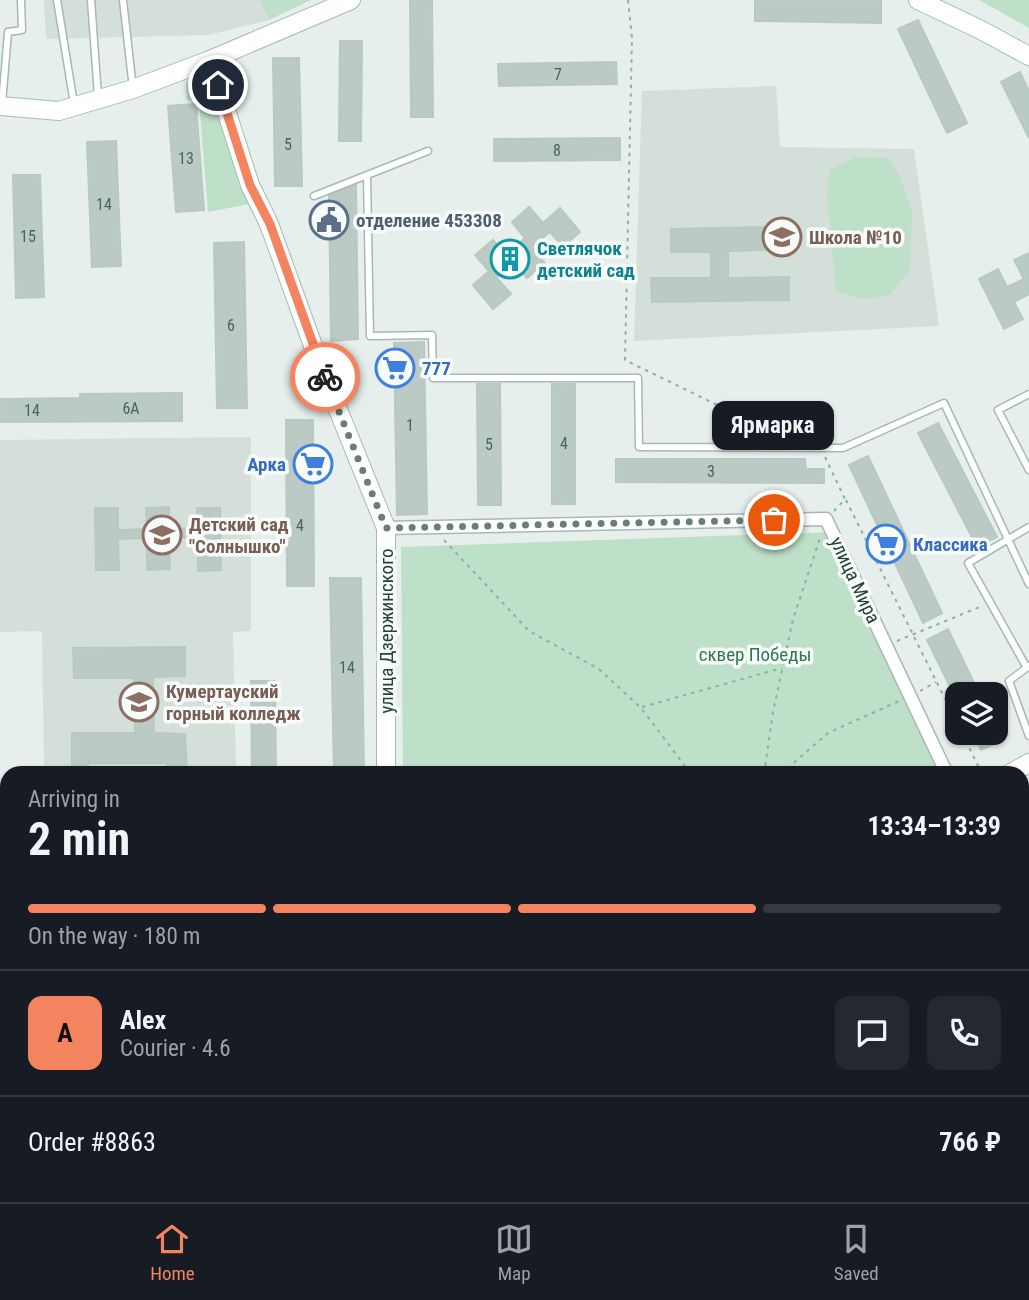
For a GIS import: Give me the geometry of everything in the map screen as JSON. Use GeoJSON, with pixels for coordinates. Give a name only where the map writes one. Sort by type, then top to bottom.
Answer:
{"type":"FeatureCollection","features":[{"type":"Feature","properties":{"kind":"street"},"geometry":{"type":"LineString","coordinates":[[1,106],[59,111],[133,89],[210,60],[351,0]]}},
{"type":"Feature","properties":{"kind":"street"},"geometry":{"type":"LineString","coordinates":[[918,0],[1029,57]]}},
{"type":"Feature","properties":{"kind":"street","name":"улица Дзержинского"},"geometry":{"type":"LineString","coordinates":[[210,60],[250,185],[270,224],[320,365],[386,528],[386,766]]}},
{"type":"Feature","properties":{"kind":"street","name":"улица Мира"},"geometry":{"type":"LineString","coordinates":[[386,528],[826,519],[943,766]]}},
{"type":"Feature","properties":{"kind":"lane"},"geometry":{"type":"LineString","coordinates":[[1,106],[8,32],[22,30],[21,0]]}},
{"type":"Feature","properties":{"kind":"lane"},"geometry":{"type":"LineString","coordinates":[[57,0],[74,106]]}},
{"type":"Feature","properties":{"kind":"lane"},"geometry":{"type":"LineString","coordinates":[[91,0],[98,98]]}},
{"type":"Feature","properties":{"kind":"lane"},"geometry":{"type":"LineString","coordinates":[[123,0],[133,89]]}},
{"type":"Feature","properties":{"kind":"lane"},"geometry":{"type":"LineString","coordinates":[[314,196],[428,151]]}},
{"type":"Feature","properties":{"kind":"lane"},"geometry":{"type":"LineString","coordinates":[[367,177],[370,336],[432,335],[433,378],[638,378],[639,447],[843,448],[944,404],[1029,584]]}},
{"type":"Feature","properties":{"kind":"lane"},"geometry":{"type":"LineString","coordinates":[[1029,394],[998,410],[1029,470]]}},
{"type":"Feature","properties":{"kind":"lane"},"geometry":{"type":"LineString","coordinates":[[1029,527],[968,563],[1028,667],[1009,681],[1029,736]]}},
{"type":"Feature","properties":{"kind":"path"},"geometry":{"type":"LineString","coordinates":[[628,0],[632,38],[625,360],[792,441]]}},
{"type":"Feature","properties":{"kind":"path"},"geometry":{"type":"LineString","coordinates":[[815,452],[827,458],[945,698]]}},
{"type":"Feature","properties":{"kind":"path"},"geometry":{"type":"LineString","coordinates":[[765,766],[773,712],[793,619],[826,519],[845,499]]}},
{"type":"Feature","properties":{"kind":"path"},"geometry":{"type":"LineString","coordinates":[[431,527],[530,631],[598,668],[641,708],[685,766]]}},
{"type":"Feature","properties":{"kind":"path"},"geometry":{"type":"LineString","coordinates":[[886,646],[990,603]]}},
{"type":"Feature","properties":{"kind":"path"},"geometry":{"type":"LineString","coordinates":[[641,708],[782,668]]}},
{"type":"Feature","properties":{"kind":"path"},"geometry":{"type":"LineString","coordinates":[[789,766],[828,733],[937,681]]}},
{"type":"Feature","properties":{"kind":"path"},"geometry":{"type":"LineString","coordinates":[[968,745],[978,766]]}},
{"type":"Feature","properties":{"kind":"shaded area"},"geometry":{"type":"Polygon","coordinates":[[[44,0],[259,0],[269,20],[209,35],[46,39],[44,0]]]}},
{"type":"Feature","properties":{"kind":"shaded area","name":"Школа №10"},"geometry":{"type":"Polygon","coordinates":[[[776,86],[780,147],[914,149],[939,326],[634,341],[642,91],[776,86]]]}},
{"type":"Feature","properties":{"kind":"shaded area"},"geometry":{"type":"Polygon","coordinates":[[[251,437],[251,631],[233,632],[236,766],[44,766],[42,631],[0,632],[0,440],[251,437]]]}},
{"type":"Feature","properties":{"kind":"green space"},"geometry":{"type":"Polygon","coordinates":[[[259,0],[311,0],[269,20],[259,0]]]}},
{"type":"Feature","properties":{"kind":"green space"},"geometry":{"type":"Polygon","coordinates":[[[979,0],[1029,0],[1029,28],[979,0]]]}},
{"type":"Feature","properties":{"kind":"green space"},"geometry":{"type":"Polygon","coordinates":[[[186,82],[201,89],[211,99],[249,204],[208,212],[199,101],[187,100],[186,82]]]}},
{"type":"Feature","properties":{"kind":"green space"},"geometry":{"type":"Polygon","coordinates":[[[855,157],[889,158],[899,174],[912,212],[910,270],[890,295],[862,299],[836,291],[827,197],[829,170],[855,157]]]}},
{"type":"Feature","properties":{"kind":"green space","name":"сквер Победы"},"geometry":{"type":"Polygon","coordinates":[[[831,532],[943,766],[403,766],[401,547],[831,532]]]}},
{"type":"Feature","properties":{"kind":"building"},"geometry":{"type":"Polygon","coordinates":[[[755,0],[881,0],[881,23],[755,21],[755,0]]]}},
{"type":"Feature","properties":{"kind":"building"},"geometry":{"type":"Polygon","coordinates":[[[410,1],[432,1],[433,117],[411,117],[410,1]]]}},
{"type":"Feature","properties":{"kind":"building"},"geometry":{"type":"Polygon","coordinates":[[[918,20],[967,123],[947,133],[898,29],[918,20]]]}},
{"type":"Feature","properties":{"kind":"building"},"geometry":{"type":"Polygon","coordinates":[[[340,41],[362,41],[361,141],[339,141],[340,41]]]}},
{"type":"Feature","properties":{"kind":"building"},"geometry":{"type":"Polygon","coordinates":[[[273,58],[299,58],[302,186],[275,186],[273,58]]]}},
{"type":"Feature","properties":{"kind":"building"},"geometry":{"type":"Polygon","coordinates":[[[616,62],[617,84],[499,86],[498,64],[616,62]]]}},
{"type":"Feature","properties":{"kind":"building"},"geometry":{"type":"Polygon","coordinates":[[[1020,72],[1029,91],[1029,138],[1001,82],[1020,72]]]}},
{"type":"Feature","properties":{"kind":"building"},"geometry":{"type":"Polygon","coordinates":[[[196,104],[204,210],[176,212],[168,106],[196,104]]]}},
{"type":"Feature","properties":{"kind":"building"},"geometry":{"type":"Polygon","coordinates":[[[620,138],[620,160],[494,161],[494,139],[620,138]]]}},
{"type":"Feature","properties":{"kind":"building"},"geometry":{"type":"Polygon","coordinates":[[[116,141],[121,266],[92,267],[87,142],[116,141]]]}},
{"type":"Feature","properties":{"kind":"building"},"geometry":{"type":"Polygon","coordinates":[[[13,175],[40,175],[44,297],[16,298],[13,175]]]}},
{"type":"Feature","properties":{"kind":"building"},"geometry":{"type":"Polygon","coordinates":[[[356,185],[358,339],[331,341],[329,196],[356,185]]]}},
{"type":"Feature","properties":{"kind":"building","name":"Светлячок детский сад"},"geometry":{"type":"Polygon","coordinates":[[[529,207],[543,223],[560,208],[580,232],[563,247],[550,232],[532,247],[545,263],[527,278],[514,262],[496,277],[511,294],[493,309],[473,285],[489,271],[475,255],[493,240],[506,255],[525,238],[512,222],[529,207]]]}},
{"type":"Feature","properties":{"kind":"building"},"geometry":{"type":"Polygon","coordinates":[[[766,227],[766,250],[728,251],[728,278],[789,277],[789,300],[652,302],[651,278],[711,278],[711,252],[671,252],[671,229],[766,227]]]}},
{"type":"Feature","properties":{"kind":"building"},"geometry":{"type":"Polygon","coordinates":[[[244,242],[247,408],[217,408],[214,243],[244,242]]]}},
{"type":"Feature","properties":{"kind":"building"},"geometry":{"type":"Polygon","coordinates":[[[1029,253],[1029,294],[1014,302],[1023,319],[1004,329],[979,279],[998,269],[1007,287],[1024,279],[1014,260],[1029,253]]]}},
{"type":"Feature","properties":{"kind":"building"},"geometry":{"type":"Polygon","coordinates":[[[424,342],[427,514],[397,515],[394,343],[424,342]]]}},
{"type":"Feature","properties":{"kind":"building"},"geometry":{"type":"Polygon","coordinates":[[[477,384],[500,384],[501,505],[478,505],[477,384]]]}},
{"type":"Feature","properties":{"kind":"building"},"geometry":{"type":"Polygon","coordinates":[[[552,384],[575,384],[575,504],[552,504],[552,384]]]}},
{"type":"Feature","properties":{"kind":"building"},"geometry":{"type":"Polygon","coordinates":[[[182,393],[182,421],[0,422],[0,399],[80,398],[80,394],[182,393]]]}},
{"type":"Feature","properties":{"kind":"building"},"geometry":{"type":"Polygon","coordinates":[[[286,420],[313,420],[314,586],[287,586],[286,420]]]}},
{"type":"Feature","properties":{"kind":"building"},"geometry":{"type":"Polygon","coordinates":[[[938,423],[997,537],[977,547],[918,433],[938,423]]]}},
{"type":"Feature","properties":{"kind":"building"},"geometry":{"type":"Polygon","coordinates":[[[868,456],[942,613],[923,623],[849,465],[868,456]]]}},
{"type":"Feature","properties":{"kind":"building"},"geometry":{"type":"Polygon","coordinates":[[[616,459],[805,459],[806,469],[824,469],[824,483],[616,482],[616,459]]]}},
{"type":"Feature","properties":{"kind":"building"},"geometry":{"type":"Polygon","coordinates":[[[169,507],[169,529],[197,528],[197,508],[220,508],[221,570],[198,571],[198,537],[169,538],[170,569],[147,570],[147,538],[118,539],[119,570],[96,570],[95,508],[118,508],[118,530],[147,529],[146,508],[169,507]]]}},
{"type":"Feature","properties":{"kind":"building"},"geometry":{"type":"Polygon","coordinates":[[[330,578],[361,578],[364,766],[334,766],[330,578]]]}},
{"type":"Feature","properties":{"kind":"building"},"geometry":{"type":"Polygon","coordinates":[[[948,629],[974,682],[948,682],[927,640],[948,629]]]}},
{"type":"Feature","properties":{"kind":"building"},"geometry":{"type":"Polygon","coordinates":[[[185,647],[185,676],[153,677],[154,733],[185,734],[187,766],[167,766],[167,763],[88,763],[88,766],[72,766],[72,733],[135,733],[134,678],[74,678],[73,648],[185,647]]]}},
{"type":"Feature","properties":{"kind":"building"},"geometry":{"type":"Polygon","coordinates":[[[251,681],[275,681],[276,766],[252,766],[251,681]]]}},
{"type":"Feature","properties":{"kind":"building"},"geometry":{"type":"Polygon","coordinates":[[[979,745],[992,745],[981,750],[979,745]]]}},
{"type":"Feature","properties":{"kind":"way so far"},"geometry":{"type":"LineString","coordinates":[[325,377],[386,528],[774,520]]}},
{"type":"Feature","properties":{"kind":"place","name":"отделение 453308"},"geometry":{"type":"Point","coordinates":[329,220]}},
{"type":"Feature","properties":{"kind":"place","name":"Школа №10"},"geometry":{"type":"Point","coordinates":[782,237]}},
{"type":"Feature","properties":{"kind":"place","name":"Светлячок детский сад"},"geometry":{"type":"Point","coordinates":[510,259]}},
{"type":"Feature","properties":{"kind":"place","name":"777"},"geometry":{"type":"Point","coordinates":[395,368]}},
{"type":"Feature","properties":{"kind":"place","name":"Арка"},"geometry":{"type":"Point","coordinates":[313,464]}},
{"type":"Feature","properties":{"kind":"place","name":"Ярмарка"},"geometry":{"type":"Point","coordinates":[774,520]}},
{"type":"Feature","properties":{"kind":"place","name":"Детский сад \"Солнышко\""},"geometry":{"type":"Point","coordinates":[162,535]}},
{"type":"Feature","properties":{"kind":"place","name":"Классика"},"geometry":{"type":"Point","coordinates":[886,544]}},
{"type":"Feature","properties":{"kind":"place","name":"Кумертауский горный колледж"},"geometry":{"type":"Point","coordinates":[139,702]}},
{"type":"Feature","properties":{"kind":"route"},"geometry":{"type":"LineString","coordinates":[[218,85],[250,185],[270,224],[325,377]]}}]}
